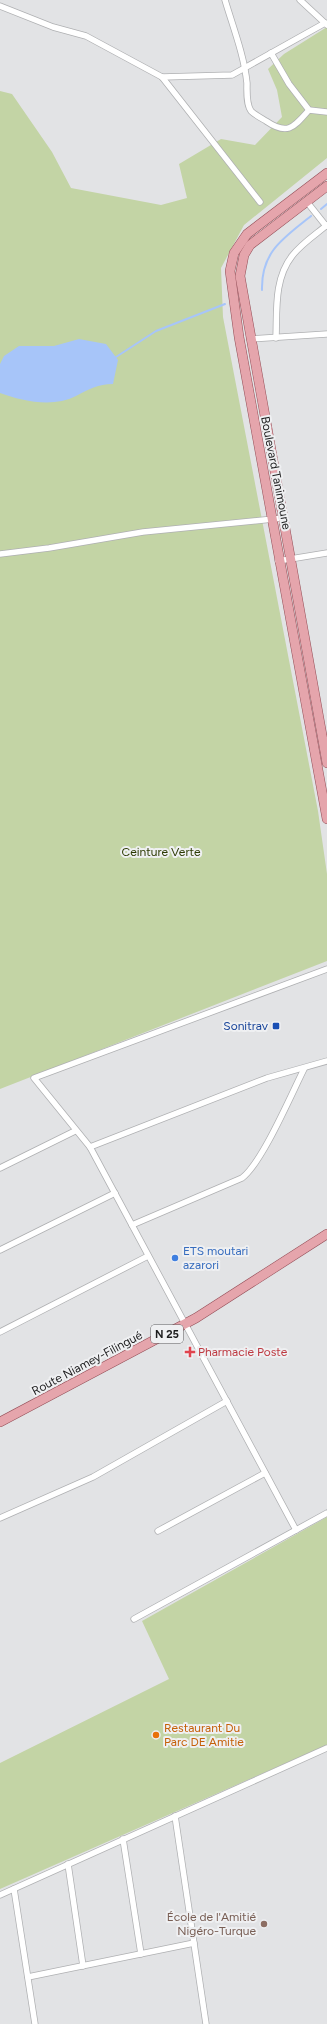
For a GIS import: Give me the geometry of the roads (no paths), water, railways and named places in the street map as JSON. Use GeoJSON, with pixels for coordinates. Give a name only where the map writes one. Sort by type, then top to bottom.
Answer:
{"type":"FeatureCollection","features":[{"type":"Feature","properties":{"kind":"main road","name":"Boulevard Tanimoune"},"geometry":{"type":"LineString","coordinates":[[327,173],[248,234],[234,253],[231,264],[232,292],[239,337],[327,819]]}},
{"type":"Feature","properties":{"kind":"main road","name":"Boulevard Tanimoune"},"geometry":{"type":"LineString","coordinates":[[327,186],[256,238],[244,256],[240,276],[250,339],[327,763]]}},
{"type":"Feature","properties":{"kind":"main road","name":"Route Niamey-Filingué"},"geometry":{"type":"LineString","coordinates":[[0,1422],[185,1324],[327,1234]]}},
{"type":"Feature","properties":{"kind":"street"},"geometry":{"type":"LineString","coordinates":[[225,0],[245,67],[248,102],[252,111],[272,125],[286,129],[292,128],[298,124],[309,110]]}},
{"type":"Feature","properties":{"kind":"street"},"geometry":{"type":"LineString","coordinates":[[162,77],[228,76],[326,24],[300,0]]}},
{"type":"Feature","properties":{"kind":"street"},"geometry":{"type":"LineString","coordinates":[[0,6],[53,27],[86,36],[162,77],[260,202]]}},
{"type":"Feature","properties":{"kind":"street"},"geometry":{"type":"LineString","coordinates":[[271,53],[289,84],[309,110],[327,112]]}},
{"type":"Feature","properties":{"kind":"street"},"geometry":{"type":"LineString","coordinates":[[276,338],[278,290],[284,269],[300,247],[327,225],[307,202]]}},
{"type":"Feature","properties":{"kind":"street"},"geometry":{"type":"LineString","coordinates":[[250,339],[327,334]]}},
{"type":"Feature","properties":{"kind":"street"},"geometry":{"type":"LineString","coordinates":[[0,554],[49,548],[143,532],[283,518]]}},
{"type":"Feature","properties":{"kind":"street"},"geometry":{"type":"LineString","coordinates":[[279,561],[327,553]]}},
{"type":"Feature","properties":{"kind":"street"},"geometry":{"type":"LineString","coordinates":[[296,1530],[90,1147],[75,1131],[51,1096],[34,1078],[327,969]]}},
{"type":"Feature","properties":{"kind":"street"},"geometry":{"type":"LineString","coordinates":[[90,1147],[267,1078],[304,1069],[327,1061]]}},
{"type":"Feature","properties":{"kind":"street"},"geometry":{"type":"LineString","coordinates":[[132,1225],[242,1178],[247,1174],[260,1156],[304,1069]]}},
{"type":"Feature","properties":{"kind":"street"},"geometry":{"type":"LineString","coordinates":[[0,1168],[75,1131]]}},
{"type":"Feature","properties":{"kind":"street"},"geometry":{"type":"LineString","coordinates":[[0,1250],[115,1193]]}},
{"type":"Feature","properties":{"kind":"street"},"geometry":{"type":"LineString","coordinates":[[0,1332],[148,1256]]}},
{"type":"Feature","properties":{"kind":"street"},"geometry":{"type":"LineString","coordinates":[[0,1518],[93,1477],[227,1402]]}},
{"type":"Feature","properties":{"kind":"street"},"geometry":{"type":"LineString","coordinates":[[158,1531],[265,1473]]}},
{"type":"Feature","properties":{"kind":"street"},"geometry":{"type":"LineString","coordinates":[[134,1619],[327,1513]]}},
{"type":"Feature","properties":{"kind":"street"},"geometry":{"type":"LineString","coordinates":[[0,1895],[327,1748]]}},
{"type":"Feature","properties":{"kind":"street"},"geometry":{"type":"LineString","coordinates":[[175,1816],[206,2024]]}},
{"type":"Feature","properties":{"kind":"street"},"geometry":{"type":"LineString","coordinates":[[123,1839],[141,1954]]}},
{"type":"Feature","properties":{"kind":"street"},"geometry":{"type":"LineString","coordinates":[[68,1864],[83,1966]]}},
{"type":"Feature","properties":{"kind":"street"},"geometry":{"type":"LineString","coordinates":[[14,1889],[36,2024]]}},
{"type":"Feature","properties":{"kind":"street"},"geometry":{"type":"LineString","coordinates":[[28,1977],[194,1943]]}},
{"type":"Feature","properties":{"kind":"water"},"geometry":{"type":"Polygon","coordinates":[[[79,339],[106,344],[118,360],[113,384],[98,386],[67,400],[58,402],[28,401],[0,393],[0,364],[4,356],[19,346],[54,346],[79,339]]]}},
{"type":"Feature","properties":{"kind":"waterway"},"geometry":{"type":"LineString","coordinates":[[321,209],[327,204]]}},
{"type":"Feature","properties":{"kind":"waterway"},"geometry":{"type":"LineString","coordinates":[[262,290],[265,265],[270,255],[283,239],[311,216]]}},
{"type":"Feature","properties":{"kind":"waterway"},"geometry":{"type":"LineString","coordinates":[[116,357],[156,331],[225,304]]}},
{"type":"Feature","properties":{"kind":"place","name":"Sonitrav"},"geometry":{"type":"Point","coordinates":[276,1026]}},
{"type":"Feature","properties":{"kind":"place","name":"ETS moutari azarori"},"geometry":{"type":"Point","coordinates":[175,1258]}},
{"type":"Feature","properties":{"kind":"place","name":"Pharmacie Poste"},"geometry":{"type":"Point","coordinates":[190,1352]}},
{"type":"Feature","properties":{"kind":"place","name":"Restaurant Du Parc DE Amitie"},"geometry":{"type":"Point","coordinates":[156,1735]}},
{"type":"Feature","properties":{"kind":"place","name":"École de l'Amitié Nigéro-Turque"},"geometry":{"type":"Point","coordinates":[264,1924]}},
{"type":"Feature","properties":{"kind":"park label","name":"Ceinture Verte"},"geometry":{"type":"Point","coordinates":[161,852]}}]}
